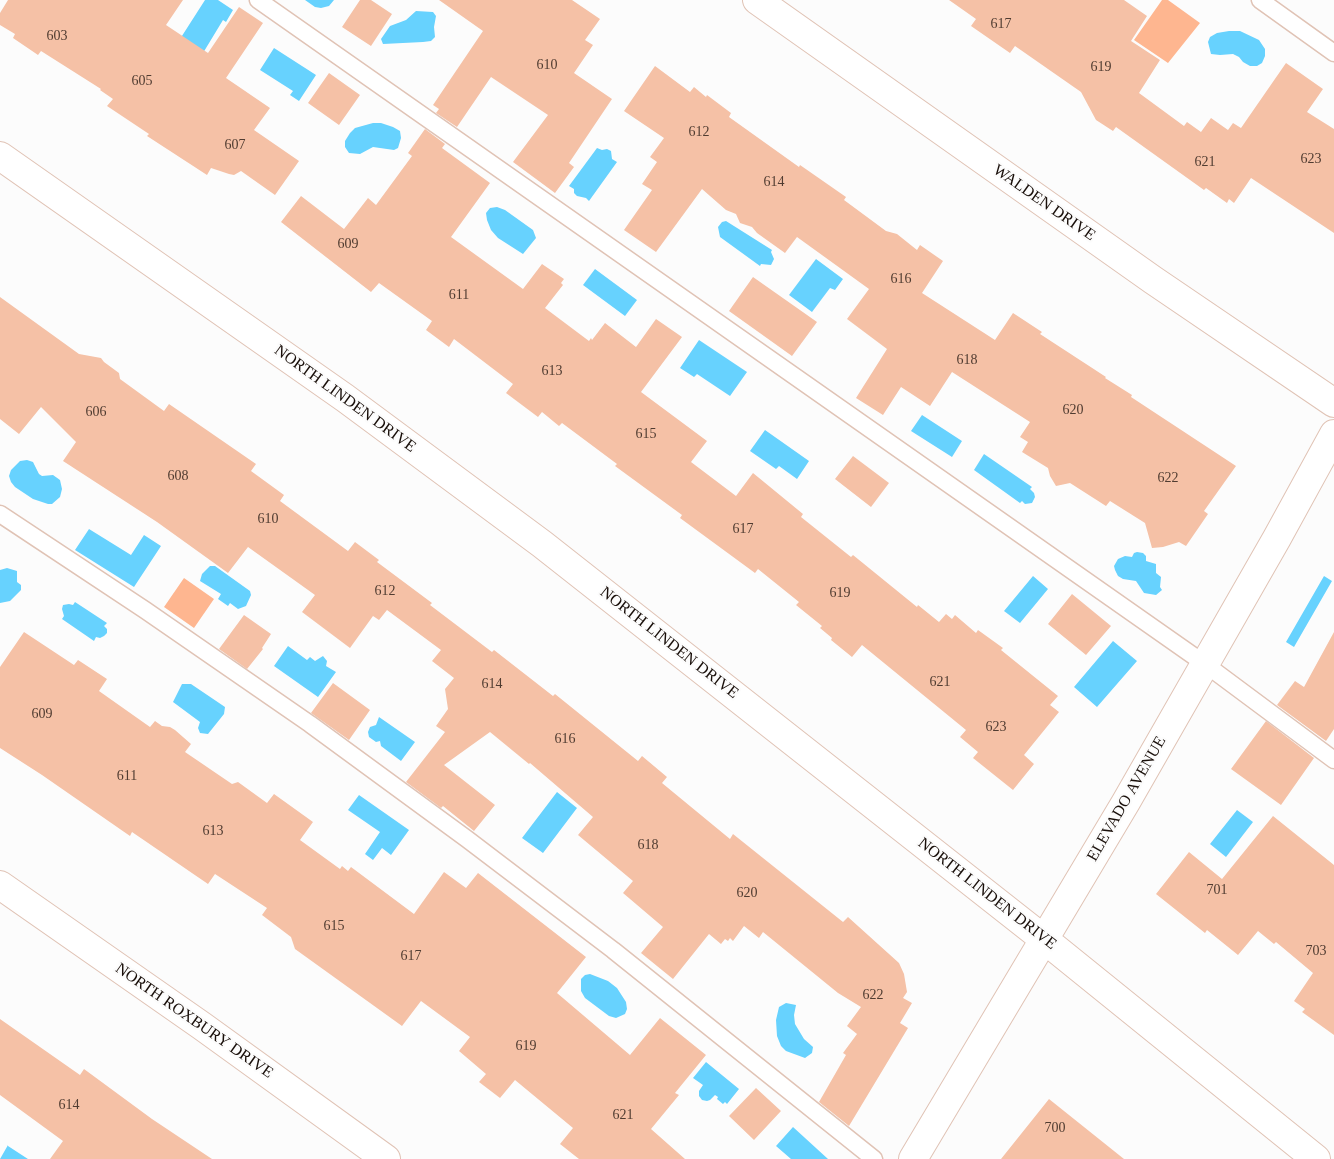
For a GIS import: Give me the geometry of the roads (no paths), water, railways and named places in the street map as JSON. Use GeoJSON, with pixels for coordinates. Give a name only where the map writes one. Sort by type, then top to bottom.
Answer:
{"type":"FeatureCollection","features":[{"type":"Feature","properties":{"kind":"street","name":"WALDEN DRIVE"},"geometry":{"type":"LineString","coordinates":[[757,0],[1153,280],[1334,403]]}},
{"type":"Feature","properties":{"kind":"street","name":"NORTH LINDEN DRIVE"},"geometry":{"type":"LineString","coordinates":[[0,156],[345,398],[542,544],[1045,940],[1316,1159]]}},
{"type":"Feature","properties":{"kind":"street","name":"ELEVADO AVENUE"},"geometry":{"type":"LineString","coordinates":[[914,1159],[1045,940],[1205,664],[1334,434]]}},
{"type":"Feature","properties":{"kind":"street","name":"NORTH ROXBURY DRIVE"},"geometry":{"type":"LineString","coordinates":[[0,885],[202,1026],[386,1159]]}},
{"type":"Feature","properties":{"kind":"lane"},"geometry":{"type":"LineString","coordinates":[[258,0],[1205,664],[1334,760]]}},
{"type":"Feature","properties":{"kind":"lane"},"geometry":{"type":"LineString","coordinates":[[1260,0],[1334,53]]}},
{"type":"Feature","properties":{"kind":"lane"},"geometry":{"type":"LineString","coordinates":[[0,514],[145,610],[302,719],[467,839],[621,956],[874,1159]]}},
{"type":"Feature","properties":{"kind":"water"},"geometry":{"type":"Polygon","coordinates":[[[205,0],[218,0],[233,10],[226,22],[223,20],[203,53],[180,39],[205,0]]]}},
{"type":"Feature","properties":{"kind":"water"},"geometry":{"type":"Polygon","coordinates":[[[305,0],[334,0],[329,6],[321,8],[315,7],[305,0]]]}},
{"type":"Feature","properties":{"kind":"water"},"geometry":{"type":"Polygon","coordinates":[[[416,11],[433,12],[436,16],[435,37],[431,41],[383,44],[381,39],[390,26],[406,20],[416,11]]]}},
{"type":"Feature","properties":{"kind":"water"},"geometry":{"type":"Polygon","coordinates":[[[1240,31],[1259,40],[1265,49],[1262,63],[1257,66],[1250,66],[1233,54],[1211,54],[1208,42],[1210,37],[1217,33],[1240,31]]]}},
{"type":"Feature","properties":{"kind":"water"},"geometry":{"type":"Polygon","coordinates":[[[274,48],[316,75],[299,101],[290,95],[293,91],[260,70],[274,48]]]}},
{"type":"Feature","properties":{"kind":"water"},"geometry":{"type":"Polygon","coordinates":[[[373,123],[381,123],[400,131],[401,138],[398,148],[394,150],[373,147],[360,154],[349,153],[345,147],[345,141],[350,133],[355,128],[373,123]]]}},
{"type":"Feature","properties":{"kind":"water"},"geometry":{"type":"Polygon","coordinates":[[[597,148],[611,151],[612,159],[617,162],[589,201],[586,198],[577,196],[574,193],[574,189],[569,186],[597,148]]]}},
{"type":"Feature","properties":{"kind":"water"},"geometry":{"type":"Polygon","coordinates":[[[497,207],[505,210],[533,230],[536,238],[523,254],[498,238],[491,230],[486,213],[490,208],[497,207]]]}},
{"type":"Feature","properties":{"kind":"water"},"geometry":{"type":"Polygon","coordinates":[[[726,221],[772,250],[774,259],[771,265],[761,264],[760,266],[720,237],[718,227],[722,222],[726,221]]]}},
{"type":"Feature","properties":{"kind":"water"},"geometry":{"type":"Polygon","coordinates":[[[816,259],[843,279],[835,290],[830,288],[812,312],[789,295],[816,259]]]}},
{"type":"Feature","properties":{"kind":"water"},"geometry":{"type":"Polygon","coordinates":[[[595,269],[637,300],[625,316],[583,285],[595,269]]]}},
{"type":"Feature","properties":{"kind":"water"},"geometry":{"type":"Polygon","coordinates":[[[699,340],[747,372],[730,396],[697,374],[694,377],[680,368],[699,340]]]}},
{"type":"Feature","properties":{"kind":"water"},"geometry":{"type":"Polygon","coordinates":[[[922,415],[962,441],[952,457],[911,431],[922,415]]]}},
{"type":"Feature","properties":{"kind":"water"},"geometry":{"type":"Polygon","coordinates":[[[765,430],[809,461],[797,479],[779,466],[776,469],[750,451],[765,430]]]}},
{"type":"Feature","properties":{"kind":"water"},"geometry":{"type":"Polygon","coordinates":[[[984,454],[1032,487],[1030,489],[1035,497],[1032,503],[1025,504],[1022,501],[1020,503],[974,470],[984,454]]]}},
{"type":"Feature","properties":{"kind":"water"},"geometry":{"type":"Polygon","coordinates":[[[27,460],[33,462],[42,476],[53,475],[60,480],[62,489],[60,497],[52,504],[33,499],[15,487],[11,482],[9,476],[11,470],[20,461],[27,460]]]}},
{"type":"Feature","properties":{"kind":"water"},"geometry":{"type":"Polygon","coordinates":[[[89,529],[131,555],[144,535],[161,546],[134,587],[75,550],[89,529]]]}},
{"type":"Feature","properties":{"kind":"water"},"geometry":{"type":"Polygon","coordinates":[[[1137,552],[1143,553],[1146,556],[1146,561],[1156,564],[1156,573],[1161,577],[1160,587],[1162,590],[1156,595],[1144,593],[1136,581],[1123,579],[1118,576],[1115,570],[1114,566],[1118,559],[1125,556],[1132,557],[1137,552]]]}},
{"type":"Feature","properties":{"kind":"water"},"geometry":{"type":"Polygon","coordinates":[[[210,566],[215,566],[250,591],[251,595],[246,606],[238,609],[230,603],[228,606],[218,599],[221,594],[200,581],[202,574],[210,566]]]}},
{"type":"Feature","properties":{"kind":"water"},"geometry":{"type":"Polygon","coordinates":[[[7,568],[17,571],[17,582],[21,585],[21,590],[10,601],[0,603],[0,570],[7,568]]]}},
{"type":"Feature","properties":{"kind":"water"},"geometry":{"type":"Polygon","coordinates":[[[1033,576],[1048,589],[1020,623],[1004,611],[1033,576]]]}},
{"type":"Feature","properties":{"kind":"water"},"geometry":{"type":"Polygon","coordinates":[[[1324,576],[1332,581],[1294,647],[1286,642],[1324,576]]]}},
{"type":"Feature","properties":{"kind":"water"},"geometry":{"type":"Polygon","coordinates":[[[75,602],[107,623],[104,626],[107,629],[107,633],[104,636],[96,637],[94,641],[62,619],[64,616],[63,605],[73,605],[75,602]]]}},
{"type":"Feature","properties":{"kind":"water"},"geometry":{"type":"Polygon","coordinates":[[[1113,641],[1137,661],[1097,707],[1074,687],[1113,641]]]}},
{"type":"Feature","properties":{"kind":"water"},"geometry":{"type":"Polygon","coordinates":[[[288,646],[307,660],[310,657],[315,661],[323,656],[327,661],[326,666],[336,672],[318,697],[274,666],[288,646]]]}},
{"type":"Feature","properties":{"kind":"water"},"geometry":{"type":"Polygon","coordinates":[[[182,684],[191,684],[225,707],[224,714],[208,734],[200,733],[198,728],[200,722],[173,702],[182,684]]]}},
{"type":"Feature","properties":{"kind":"water"},"geometry":{"type":"Polygon","coordinates":[[[379,717],[415,742],[401,761],[381,746],[380,741],[376,742],[369,737],[370,727],[376,725],[379,717]]]}},
{"type":"Feature","properties":{"kind":"water"},"geometry":{"type":"Polygon","coordinates":[[[557,792],[577,808],[543,853],[522,838],[557,792]]]}},
{"type":"Feature","properties":{"kind":"water"},"geometry":{"type":"Polygon","coordinates":[[[359,795],[409,830],[391,855],[382,848],[373,860],[365,854],[380,832],[348,810],[359,795]]]}},
{"type":"Feature","properties":{"kind":"water"},"geometry":{"type":"Polygon","coordinates":[[[1237,810],[1253,822],[1226,857],[1210,844],[1237,810]]]}},
{"type":"Feature","properties":{"kind":"water"},"geometry":{"type":"Polygon","coordinates":[[[590,974],[608,981],[617,988],[626,1002],[627,1009],[625,1014],[616,1018],[609,1016],[585,998],[581,991],[581,979],[585,975],[590,974]]]}},
{"type":"Feature","properties":{"kind":"water"},"geometry":{"type":"Polygon","coordinates":[[[786,1003],[796,1005],[795,1024],[804,1039],[813,1047],[812,1053],[805,1058],[786,1051],[781,1046],[777,1036],[776,1020],[779,1007],[786,1003]]]}},
{"type":"Feature","properties":{"kind":"water"},"geometry":{"type":"Polygon","coordinates":[[[706,1062],[739,1089],[727,1104],[725,1102],[723,1104],[715,1095],[707,1101],[702,1100],[699,1096],[699,1091],[703,1085],[693,1078],[706,1062]]]}},
{"type":"Feature","properties":{"kind":"water"},"geometry":{"type":"Polygon","coordinates":[[[793,1127],[828,1159],[791,1159],[776,1146],[793,1127]]]}},
{"type":"Feature","properties":{"kind":"water"},"geometry":{"type":"Polygon","coordinates":[[[8,1146],[28,1159],[0,1159],[8,1146]]]}}]}
